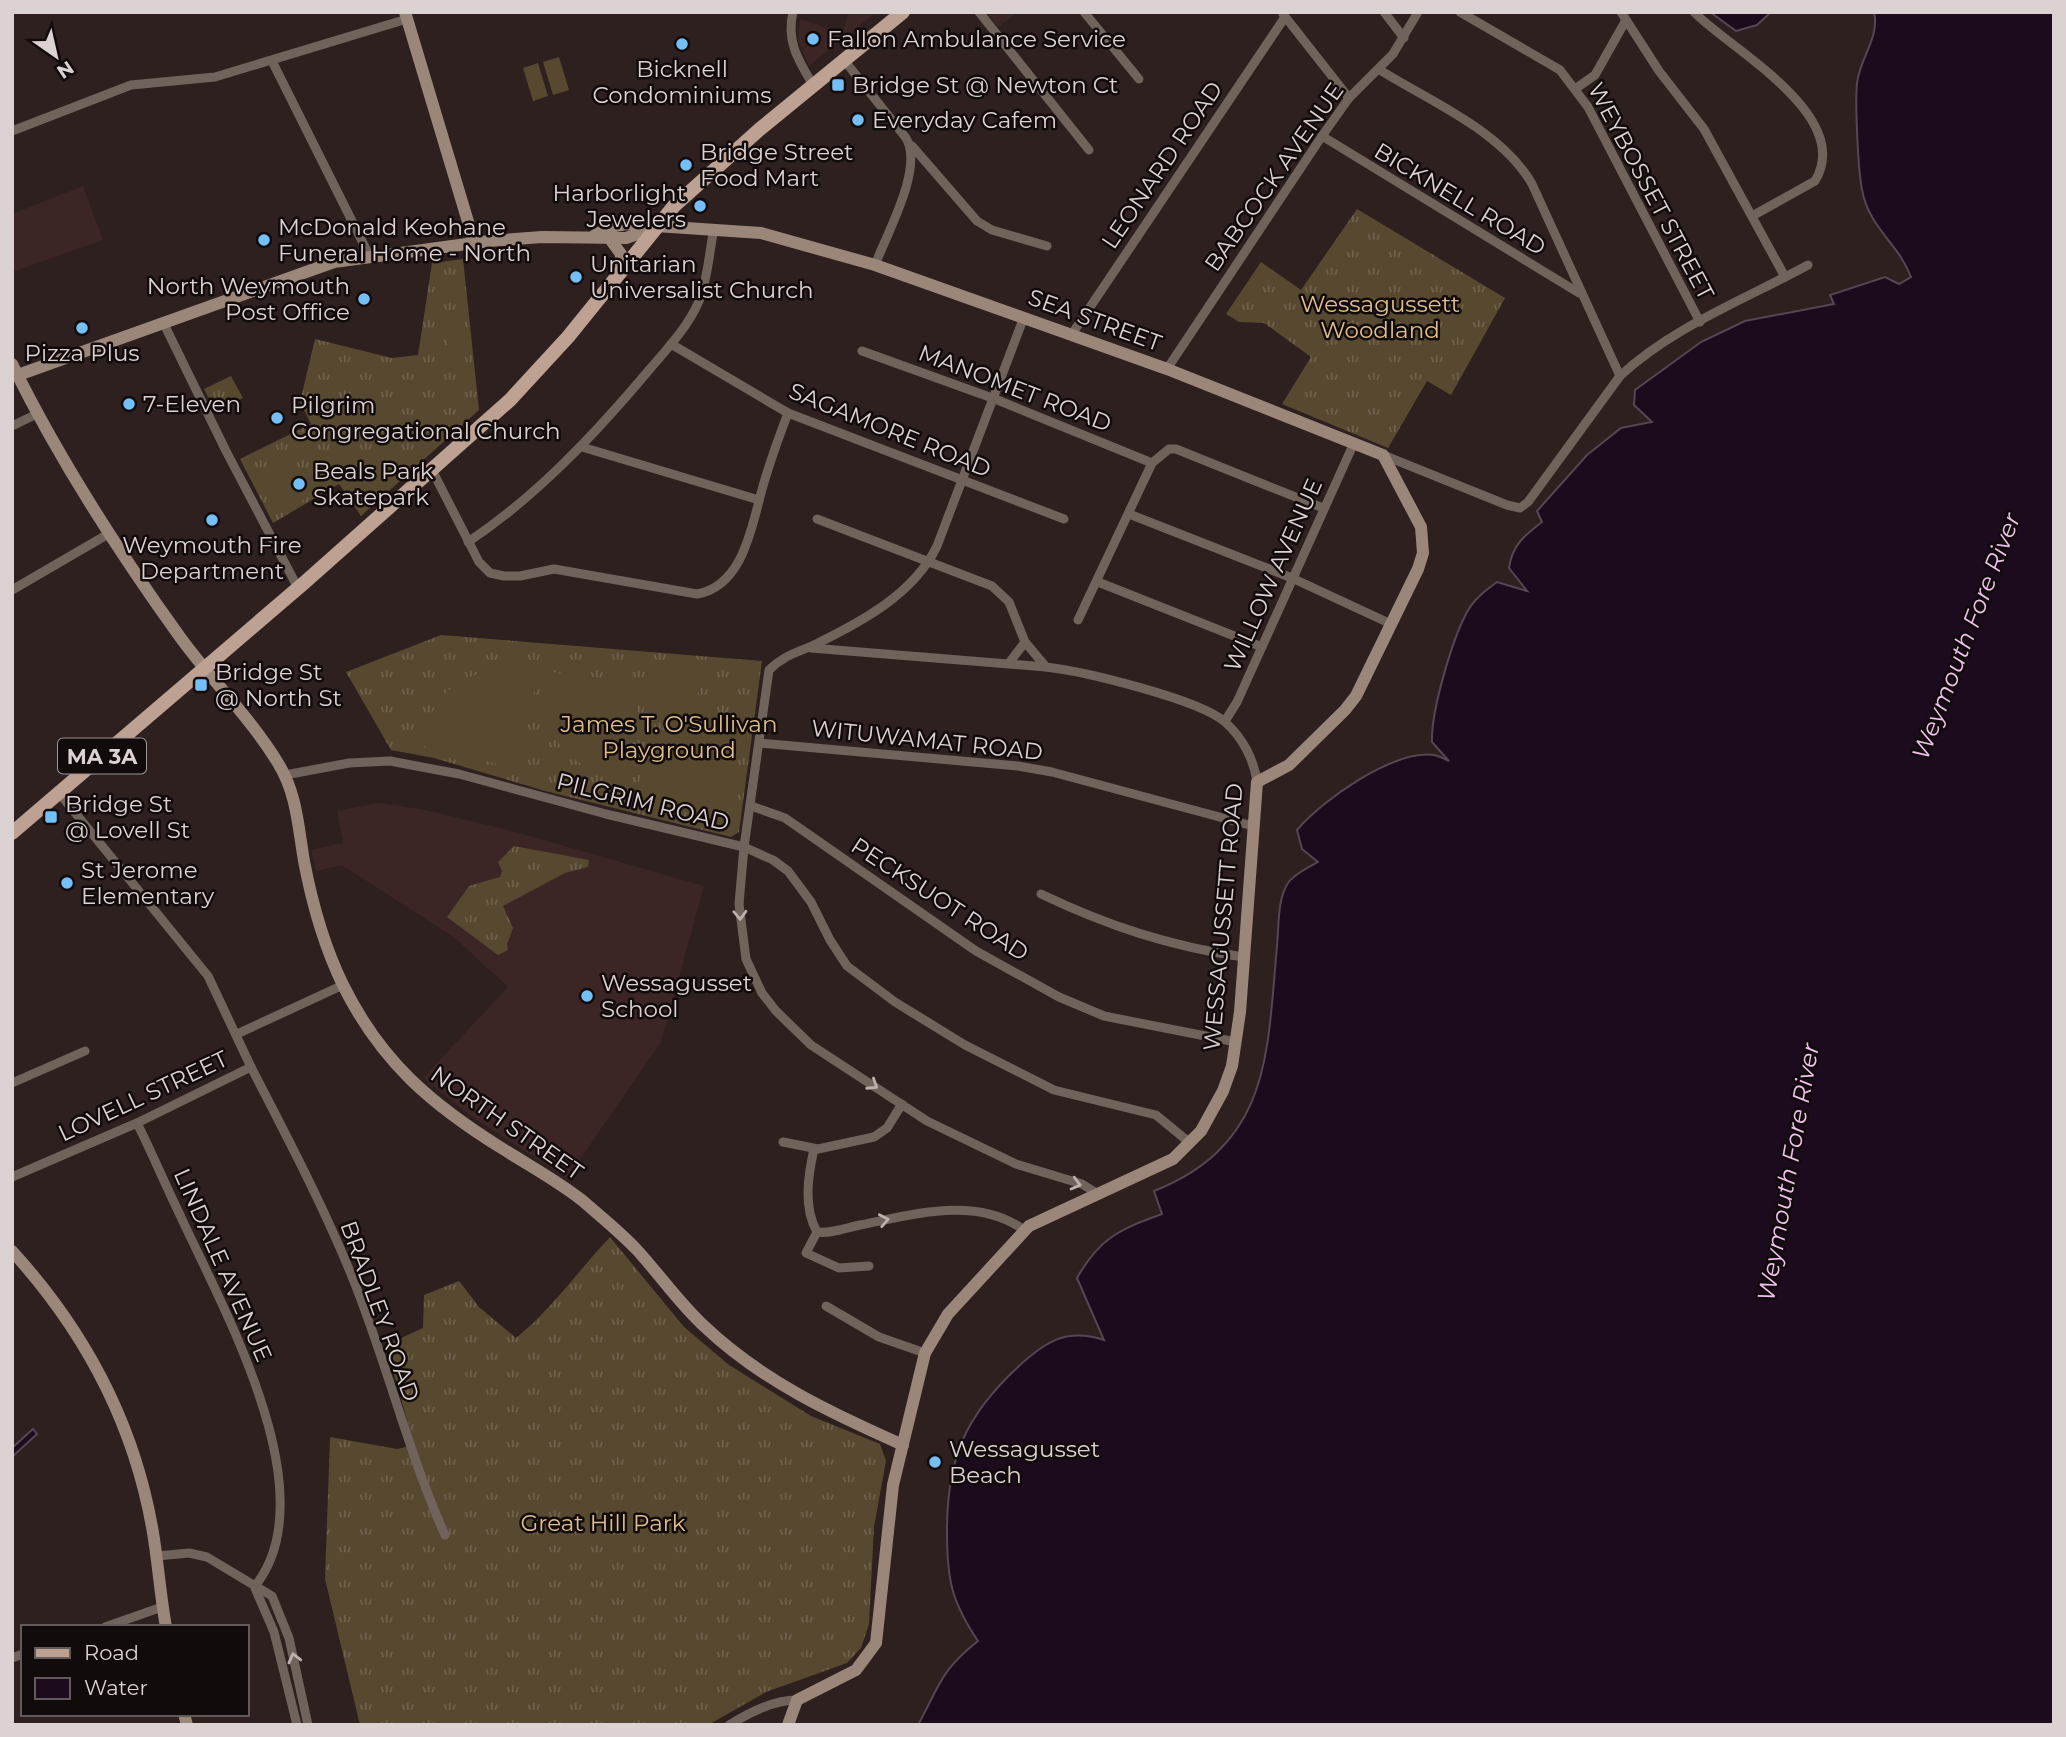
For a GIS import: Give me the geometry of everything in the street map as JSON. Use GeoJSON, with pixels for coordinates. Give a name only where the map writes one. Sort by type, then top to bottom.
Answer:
{"type":"FeatureCollection","features":[{"type":"Feature","properties":{"kind":"main road","name":"MA 3A"},"geometry":{"type":"LineString","coordinates":[[12,833],[432,470],[542,367],[674,206],[813,85],[903,12]]}},
{"type":"Feature","properties":{"kind":"street"},"geometry":{"type":"LineString","coordinates":[[793,12],[790,27],[793,48],[813,85]]}},
{"type":"Feature","properties":{"kind":"street"},"geometry":{"type":"LineString","coordinates":[[979,12],[1089,150]]}},
{"type":"Feature","properties":{"kind":"street"},"geometry":{"type":"LineString","coordinates":[[1084,12],[1139,79]]}},
{"type":"Feature","properties":{"kind":"street"},"geometry":{"type":"LineString","coordinates":[[1384,12],[1404,38]]}},
{"type":"Feature","properties":{"kind":"street","name":"BABCOCK AVENUE"},"geometry":{"type":"LineString","coordinates":[[1167,369],[1322,136],[1349,98],[1380,71],[1404,38],[1418,12]]}},
{"type":"Feature","properties":{"kind":"street","name":"WEYBOSSET STREET"},"geometry":{"type":"LineString","coordinates":[[1460,12],[1560,70],[1575,89],[1700,322]]}},
{"type":"Feature","properties":{"kind":"street"},"geometry":{"type":"LineString","coordinates":[[1694,12],[1780,81],[1801,105],[1817,136],[1822,162],[1815,181],[1754,215]]}},
{"type":"Feature","properties":{"kind":"street"},"geometry":{"type":"LineString","coordinates":[[1283,15],[1349,98]]}},
{"type":"Feature","properties":{"kind":"street","name":"LEONARD ROAD"},"geometry":{"type":"LineString","coordinates":[[1072,334],[1283,15]]}},
{"type":"Feature","properties":{"kind":"street"},"geometry":{"type":"LineString","coordinates":[[12,131],[131,85],[215,77],[406,16],[475,245]]}},
{"type":"Feature","properties":{"kind":"street"},"geometry":{"type":"LineString","coordinates":[[1575,89],[1595,75],[1624,16]]}},
{"type":"Feature","properties":{"kind":"street"},"geometry":{"type":"LineString","coordinates":[[1624,16],[1659,71],[1704,129],[1754,215],[1785,277]]}},
{"type":"Feature","properties":{"kind":"street"},"geometry":{"type":"LineString","coordinates":[[844,60],[909,142],[977,221],[992,230],[1047,246]]}},
{"type":"Feature","properties":{"kind":"street"},"geometry":{"type":"LineString","coordinates":[[272,61],[369,256]]}},
{"type":"Feature","properties":{"kind":"street"},"geometry":{"type":"LineString","coordinates":[[1380,71],[1497,141],[1510,152],[1532,184],[1579,293],[1620,376],[1648,352],[1808,265]]}},
{"type":"Feature","properties":{"kind":"street","name":"BICKNELL ROAD"},"geometry":{"type":"LineString","coordinates":[[1322,136],[1579,293]]}},
{"type":"Feature","properties":{"kind":"street"},"geometry":{"type":"LineString","coordinates":[[875,265],[911,172],[913,161],[909,142]]}},
{"type":"Feature","properties":{"kind":"street","name":"SEA STREET"},"geometry":{"type":"LineString","coordinates":[[594,236],[618,225],[761,233],[875,265],[1167,369],[1507,506],[1520,508],[1528,502],[1620,376]]}},
{"type":"Feature","properties":{"kind":"street","name":"SEA STREET"},"geometry":{"type":"LineString","coordinates":[[15,369],[163,323],[309,270],[369,256],[530,237],[626,238],[655,228]]}},
{"type":"Feature","properties":{"kind":"street"},"geometry":{"type":"LineString","coordinates":[[468,542],[503,516],[582,447],[671,344],[700,298],[714,229]]}},
{"type":"Feature","properties":{"kind":"street"},"geometry":{"type":"LineString","coordinates":[[610,239],[621,254],[621,272]]}},
{"type":"Feature","properties":{"kind":"street"},"geometry":{"type":"LineString","coordinates":[[809,648],[889,601],[920,575],[930,560],[995,399],[1024,317]]}},
{"type":"Feature","properties":{"kind":"street"},"geometry":{"type":"LineString","coordinates":[[163,323],[226,452],[298,588]]}},
{"type":"Feature","properties":{"kind":"street","name":"SAGAMORE ROAD"},"geometry":{"type":"LineString","coordinates":[[671,344],[788,413],[961,482],[1064,519]]}},
{"type":"Feature","properties":{"kind":"street","name":"MANOMET ROAD"},"geometry":{"type":"LineString","coordinates":[[862,351],[995,399],[1153,463]]}},
{"type":"Feature","properties":{"kind":"street","name":"NORTH STREET"},"geometry":{"type":"LineString","coordinates":[[15,369],[110,533],[203,669],[244,714],[285,775],[294,797],[313,904],[344,985],[390,1060],[416,1087],[502,1149],[542,1172],[604,1219],[637,1251],[692,1314],[733,1353],[794,1394],[903,1445]]}},
{"type":"Feature","properties":{"kind":"street"},"geometry":{"type":"LineString","coordinates":[[12,425],[39,413]]}},
{"type":"Feature","properties":{"kind":"street"},"geometry":{"type":"LineString","coordinates":[[432,470],[478,562],[490,573],[520,576],[554,569],[697,594],[709,592],[719,585],[735,567],[755,524],[759,500],[788,413]]}},
{"type":"Feature","properties":{"kind":"street","name":"WILLOW AVENUE"},"geometry":{"type":"LineString","coordinates":[[1225,721],[1262,647],[1354,443]]}},
{"type":"Feature","properties":{"kind":"street"},"geometry":{"type":"LineString","coordinates":[[582,447],[759,500]]}},
{"type":"Feature","properties":{"kind":"street"},"geometry":{"type":"LineString","coordinates":[[1078,620],[1153,463],[1163,452],[1176,449],[1323,509]]}},
{"type":"Feature","properties":{"kind":"street"},"geometry":{"type":"LineString","coordinates":[[1257,782],[1289,765],[1356,696],[1418,569],[1424,541],[1416,515],[1391,476],[1383,455]]}},
{"type":"Feature","properties":{"kind":"street"},"geometry":{"type":"LineString","coordinates":[[1129,514],[1292,578],[1391,624]]}},
{"type":"Feature","properties":{"kind":"street"},"geometry":{"type":"LineString","coordinates":[[817,519],[983,581],[1000,592],[1014,611],[1025,642],[1046,667]]}},
{"type":"Feature","properties":{"kind":"street"},"geometry":{"type":"LineString","coordinates":[[12,590],[110,533]]}},
{"type":"Feature","properties":{"kind":"street"},"geometry":{"type":"LineString","coordinates":[[1098,582],[1262,647]]}},
{"type":"Feature","properties":{"kind":"street"},"geometry":{"type":"LineString","coordinates":[[1009,663],[1025,642]]}},
{"type":"Feature","properties":{"kind":"street"},"geometry":{"type":"LineString","coordinates":[[1190,1143],[1156,1115],[1054,1090],[965,1045],[895,1002],[848,966],[830,940],[811,902],[788,871],[773,860],[744,847],[769,670],[791,652],[809,648],[1074,670],[1163,695],[1225,721]]}},
{"type":"Feature","properties":{"kind":"street","name":"WESSAGUSSETT ROAD"},"geometry":{"type":"LineString","coordinates":[[797,1700],[856,1670],[871,1653],[879,1633],[893,1485],[925,1353],[948,1314],[1024,1230],[1045,1216],[1165,1164],[1190,1143],[1223,1091],[1236,1042],[1257,782],[1251,756],[1225,721]]}},
{"type":"Feature","properties":{"kind":"street","name":"WITUWAMAT ROAD"},"geometry":{"type":"LineString","coordinates":[[759,743],[1018,766],[1052,772],[1253,826]]}},
{"type":"Feature","properties":{"kind":"street","name":"PILGRIM ROAD"},"geometry":{"type":"LineString","coordinates":[[285,775],[349,763],[390,761],[459,774],[614,816],[744,847],[739,904],[742,939],[746,959],[762,993],[776,1011],[811,1045],[902,1104],[989,1153],[1046,1175],[1086,1186],[1098,1194]]}},
{"type":"Feature","properties":{"kind":"street","name":"LOVELL STREET"},"geometry":{"type":"LineString","coordinates":[[12,1177],[137,1122],[251,1067],[208,976],[59,793]]}},
{"type":"Feature","properties":{"kind":"street","name":"PECKSUOT ROAD"},"geometry":{"type":"LineString","coordinates":[[751,806],[785,818],[976,951],[1059,997],[1104,1016],[1236,1042]]}},
{"type":"Feature","properties":{"kind":"street"},"geometry":{"type":"LineString","coordinates":[[1041,894],[1106,923],[1151,939],[1243,957]]}},
{"type":"Feature","properties":{"kind":"street"},"geometry":{"type":"LineString","coordinates":[[237,1034],[344,985]]}},
{"type":"Feature","properties":{"kind":"street"},"geometry":{"type":"LineString","coordinates":[[12,1083],[85,1051]]}},
{"type":"Feature","properties":{"kind":"street","name":"BRADLEY ROAD"},"geometry":{"type":"LineString","coordinates":[[251,1067],[309,1181],[352,1275],[411,1451],[444,1535]]}},
{"type":"Feature","properties":{"kind":"street"},"geometry":{"type":"LineString","coordinates":[[783,1142],[814,1149],[879,1135],[902,1104]]}},
{"type":"Feature","properties":{"kind":"street","name":"LINDALE AVENUE"},"geometry":{"type":"LineString","coordinates":[[137,1122],[220,1293],[256,1383],[268,1427],[276,1468],[277,1536],[273,1557],[254,1586]]}},
{"type":"Feature","properties":{"kind":"street"},"geometry":{"type":"LineString","coordinates":[[814,1149],[807,1188],[809,1209],[817,1232],[806,1252],[839,1268],[869,1266]]}},
{"type":"Feature","properties":{"kind":"street"},"geometry":{"type":"LineString","coordinates":[[817,1232],[948,1209],[1009,1221],[1024,1230]]}},
{"type":"Feature","properties":{"kind":"street"},"geometry":{"type":"LineString","coordinates":[[12,1251],[65,1314],[108,1387],[137,1465],[157,1556],[166,1625]]}},
{"type":"Feature","properties":{"kind":"street"},"geometry":{"type":"LineString","coordinates":[[826,1306],[879,1337],[925,1353]]}},
{"type":"Feature","properties":{"kind":"street"},"geometry":{"type":"LineString","coordinates":[[157,1556],[198,1554],[271,1595],[278,1606],[308,1725]]}},
{"type":"Feature","properties":{"kind":"street"},"geometry":{"type":"LineString","coordinates":[[254,1586],[272,1625],[297,1725]]}},
{"type":"Feature","properties":{"kind":"street"},"geometry":{"type":"LineString","coordinates":[[110,1625],[162,1607]]}},
{"type":"Feature","properties":{"kind":"street"},"geometry":{"type":"LineString","coordinates":[[729,1725],[781,1701],[797,1700],[788,1725]]}},
{"type":"Feature","properties":{"kind":"shaded area"},"geometry":{"type":"Polygon","coordinates":[[[849,12],[876,12],[809,66],[798,41],[800,19],[842,33],[849,12]]]}},
{"type":"Feature","properties":{"kind":"shaded area"},"geometry":{"type":"Polygon","coordinates":[[[986,12],[1018,12],[998,27],[986,12]]]}},
{"type":"Feature","properties":{"kind":"shaded area"},"geometry":{"type":"Polygon","coordinates":[[[83,186],[103,240],[12,272],[12,214],[83,186]]]}},
{"type":"Feature","properties":{"kind":"shaded area","name":"Wessagusset School"},"geometry":{"type":"Polygon","coordinates":[[[378,803],[421,809],[516,832],[704,886],[661,1042],[567,1178],[474,1118],[423,1078],[508,987],[455,938],[342,865],[316,871],[311,850],[343,843],[337,811],[378,803]]]}},
{"type":"Feature","properties":{"kind":"green space"},"geometry":{"type":"Polygon","coordinates":[[[559,57],[569,90],[553,95],[543,62],[559,57]]]}},
{"type":"Feature","properties":{"kind":"green space"},"geometry":{"type":"Polygon","coordinates":[[[538,63],[548,96],[533,101],[523,68],[538,63]]]}},
{"type":"Feature","properties":{"kind":"green space","name":"Wessagussett Woodland"},"geometry":{"type":"Polygon","coordinates":[[[1357,209],[1505,298],[1451,395],[1427,381],[1388,448],[1282,404],[1311,357],[1264,323],[1239,322],[1226,314],[1261,262],[1301,290],[1357,209]]]}},
{"type":"Feature","properties":{"kind":"green space"},"geometry":{"type":"Polygon","coordinates":[[[463,259],[479,410],[361,516],[339,484],[273,523],[240,459],[311,424],[300,402],[315,339],[392,358],[418,355],[432,263],[463,259]]]}},
{"type":"Feature","properties":{"kind":"green space"},"geometry":{"type":"Polygon","coordinates":[[[458,328],[462,331],[464,353],[453,357],[449,354],[446,332],[458,328]]]}},
{"type":"Feature","properties":{"kind":"green space"},"geometry":{"type":"Polygon","coordinates":[[[231,376],[243,398],[216,412],[204,389],[231,376]]]}},
{"type":"Feature","properties":{"kind":"green space","name":"Beals Park Skatepark"},"geometry":{"type":"Polygon","coordinates":[[[350,455],[370,464],[384,486],[366,503],[356,502],[340,477],[290,508],[284,510],[276,507],[268,482],[272,474],[308,470],[337,457],[350,455]]]}},
{"type":"Feature","properties":{"kind":"green space","name":"James T. O'Sullivan Playground"},"geometry":{"type":"Polygon","coordinates":[[[441,635],[762,661],[739,832],[731,837],[545,791],[434,758],[391,750],[346,672],[441,635]]]}},
{"type":"Feature","properties":{"kind":"green space"},"geometry":{"type":"Polygon","coordinates":[[[648,665],[700,670],[695,721],[643,716],[648,665]]]}},
{"type":"Feature","properties":{"kind":"green space"},"geometry":{"type":"Polygon","coordinates":[[[495,669],[523,669],[539,675],[515,761],[507,766],[419,745],[430,716],[454,686],[495,669]]]}},
{"type":"Feature","properties":{"kind":"green space"},"geometry":{"type":"Polygon","coordinates":[[[545,671],[636,683],[641,691],[625,780],[587,767],[571,757],[559,744],[544,712],[545,671]]]}},
{"type":"Feature","properties":{"kind":"green space"},"geometry":{"type":"Polygon","coordinates":[[[706,724],[748,729],[723,812],[716,817],[634,797],[644,770],[659,749],[680,734],[706,724]]]}},
{"type":"Feature","properties":{"kind":"green space"},"geometry":{"type":"Polygon","coordinates":[[[514,846],[589,860],[588,867],[565,873],[503,906],[513,928],[507,944],[508,950],[498,955],[447,917],[469,886],[500,877],[502,871],[498,862],[514,846]]]}},
{"type":"Feature","properties":{"kind":"green space","name":"Great Hill Park"},"geometry":{"type":"Polygon","coordinates":[[[610,1237],[684,1327],[729,1365],[811,1416],[880,1444],[886,1461],[874,1527],[869,1624],[861,1648],[847,1663],[766,1692],[708,1725],[360,1725],[325,1579],[330,1437],[397,1449],[414,1445],[386,1345],[423,1328],[424,1295],[459,1281],[479,1307],[516,1338],[553,1302],[610,1237]]]}},
{"type":"Feature","properties":{"kind":"water"},"geometry":{"type":"Polygon","coordinates":[[[1710,12],[1771,12],[1757,25],[1736,31],[1710,12]]]}},
{"type":"Feature","properties":{"kind":"water","name":"Weymouth Fore River"},"geometry":{"type":"Polygon","coordinates":[[[1874,12],[2054,12],[2054,1725],[918,1725],[948,1670],[978,1641],[956,1601],[948,1563],[948,1505],[951,1481],[963,1440],[972,1421],[1000,1384],[1038,1350],[1068,1336],[1079,1335],[1104,1340],[1077,1278],[1094,1253],[1113,1236],[1162,1214],[1154,1191],[1192,1171],[1221,1148],[1242,1122],[1256,1092],[1265,1059],[1279,914],[1284,890],[1291,880],[1318,862],[1302,849],[1297,830],[1323,805],[1379,769],[1417,756],[1434,755],[1449,761],[1432,742],[1433,729],[1443,676],[1467,612],[1476,599],[1497,582],[1527,591],[1509,568],[1516,547],[1542,522],[1537,511],[1587,455],[1621,428],[1652,422],[1634,405],[1635,390],[1701,342],[1745,321],[1834,304],[1830,295],[1885,277],[1899,284],[1911,277],[1899,254],[1871,216],[1862,190],[1858,152],[1857,83],[1872,39],[1874,12]]]}},
{"type":"Feature","properties":{"kind":"water"},"geometry":{"type":"Polygon","coordinates":[[[33,1429],[37,1434],[12,1457],[12,1448],[33,1429]]]}},
{"type":"Feature","properties":{"kind":"place","name":"Fallon Ambulance Service"},"geometry":{"type":"Point","coordinates":[813,39]}},
{"type":"Feature","properties":{"kind":"place","name":"Bicknell Condominiums"},"geometry":{"type":"Point","coordinates":[682,44]}},
{"type":"Feature","properties":{"kind":"place","name":"Bridge St @ Newton Ct"},"geometry":{"type":"Point","coordinates":[838,85]}},
{"type":"Feature","properties":{"kind":"place","name":"Everyday Cafem"},"geometry":{"type":"Point","coordinates":[858,120]}},
{"type":"Feature","properties":{"kind":"place","name":"Bridge Street Food Mart"},"geometry":{"type":"Point","coordinates":[686,165]}},
{"type":"Feature","properties":{"kind":"place","name":"Harborlight Jewelers"},"geometry":{"type":"Point","coordinates":[700,206]}},
{"type":"Feature","properties":{"kind":"place","name":"McDonald Keohane Funeral Home - North"},"geometry":{"type":"Point","coordinates":[264,240]}},
{"type":"Feature","properties":{"kind":"place","name":"Unitarian Universalist Church"},"geometry":{"type":"Point","coordinates":[576,277]}},
{"type":"Feature","properties":{"kind":"place","name":"North Weymouth Post Office"},"geometry":{"type":"Point","coordinates":[364,299]}},
{"type":"Feature","properties":{"kind":"place","name":"Pizza Plus"},"geometry":{"type":"Point","coordinates":[82,328]}},
{"type":"Feature","properties":{"kind":"place","name":"7-Eleven"},"geometry":{"type":"Point","coordinates":[129,404]}},
{"type":"Feature","properties":{"kind":"place","name":"Pilgrim Congregational Church"},"geometry":{"type":"Point","coordinates":[277,418]}},
{"type":"Feature","properties":{"kind":"place","name":"Beals Park Skatepark"},"geometry":{"type":"Point","coordinates":[299,484]}},
{"type":"Feature","properties":{"kind":"place","name":"Weymouth Fire Department"},"geometry":{"type":"Point","coordinates":[212,520]}},
{"type":"Feature","properties":{"kind":"place","name":"Bridge St @ North St"},"geometry":{"type":"Point","coordinates":[201,685]}},
{"type":"Feature","properties":{"kind":"place","name":"Bridge St @ Lovell St"},"geometry":{"type":"Point","coordinates":[51,817]}},
{"type":"Feature","properties":{"kind":"place","name":"St Jerome Elementary"},"geometry":{"type":"Point","coordinates":[67,883]}},
{"type":"Feature","properties":{"kind":"place","name":"Wessagusset School"},"geometry":{"type":"Point","coordinates":[587,996]}},
{"type":"Feature","properties":{"kind":"place","name":"Wessagusset Beach"},"geometry":{"type":"Point","coordinates":[935,1462]}}]}
